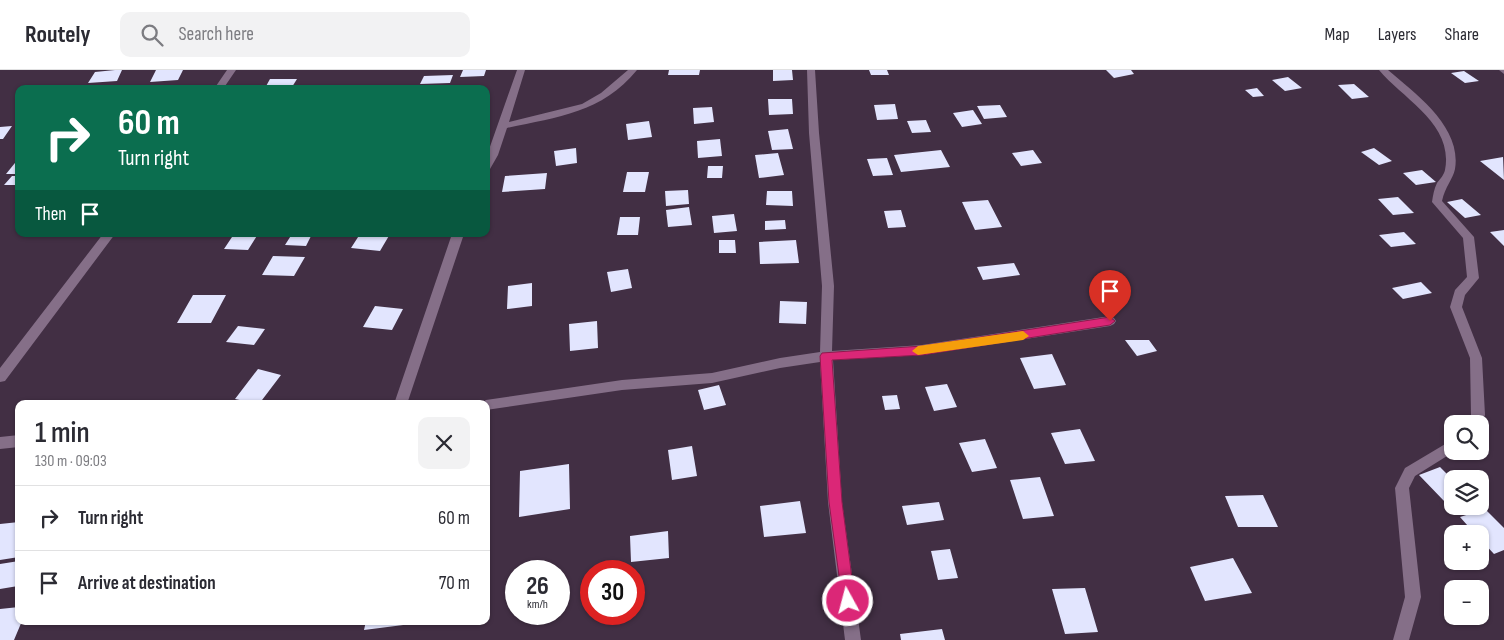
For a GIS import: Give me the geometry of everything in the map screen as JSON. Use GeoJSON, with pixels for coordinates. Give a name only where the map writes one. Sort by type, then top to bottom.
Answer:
{"type":"FeatureCollection","features":[{"type":"Feature","properties":{"kind":"street"},"geometry":{"type":"LineString","coordinates":[[221,85],[232,70]]}},
{"type":"Feature","properties":{"kind":"street"},"geometry":{"type":"LineString","coordinates":[[490,161],[504,126],[521,70]]}},
{"type":"Feature","properties":{"kind":"street"},"geometry":{"type":"LineString","coordinates":[[504,126],[592,104],[633,70]]}},
{"type":"Feature","properties":{"kind":"street"},"geometry":{"type":"LineString","coordinates":[[811,70],[814,132],[828,286],[826,356],[835,502],[853,640]]}},
{"type":"Feature","properties":{"kind":"street"},"geometry":{"type":"LineString","coordinates":[[1382,70],[1428,113],[1444,132],[1450,152],[1450,172],[1439,188],[1437,202],[1468,237],[1473,278],[1459,293],[1456,307],[1476,358],[1478,415]]}},
{"type":"Feature","properties":{"kind":"street"},"geometry":{"type":"LineString","coordinates":[[0,377],[107,237]]}},
{"type":"Feature","properties":{"kind":"street"},"geometry":{"type":"LineString","coordinates":[[401,400],[457,237]]}},
{"type":"Feature","properties":{"kind":"street"},"geometry":{"type":"LineString","coordinates":[[490,404],[622,385],[712,378],[780,362],[826,356],[922,350],[1110,321]]}},
{"type":"Feature","properties":{"kind":"street"},"geometry":{"type":"LineString","coordinates":[[0,443],[15,441]]}},
{"type":"Feature","properties":{"kind":"street"},"geometry":{"type":"LineString","coordinates":[[1401,640],[1413,597],[1402,488],[1410,472],[1444,451]]}},
{"type":"Feature","properties":{"kind":"building"},"geometry":{"type":"Polygon","coordinates":[[[122,70],[117,81],[88,83],[95,72],[122,70]]]}},
{"type":"Feature","properties":{"kind":"building"},"geometry":{"type":"Polygon","coordinates":[[[156,70],[183,70],[178,80],[150,82],[156,70]]]}},
{"type":"Feature","properties":{"kind":"building"},"geometry":{"type":"Polygon","coordinates":[[[463,70],[486,70],[484,76],[460,77],[463,70]]]}},
{"type":"Feature","properties":{"kind":"building"},"geometry":{"type":"Polygon","coordinates":[[[669,70],[700,70],[699,75],[668,75],[669,70]]]}},
{"type":"Feature","properties":{"kind":"building"},"geometry":{"type":"Polygon","coordinates":[[[773,70],[792,70],[793,80],[773,81],[773,70]]]}},
{"type":"Feature","properties":{"kind":"building"},"geometry":{"type":"Polygon","coordinates":[[[869,70],[887,70],[889,75],[871,75],[869,70]]]}},
{"type":"Feature","properties":{"kind":"building"},"geometry":{"type":"Polygon","coordinates":[[[1106,70],[1131,70],[1134,74],[1114,78],[1106,70]]]}},
{"type":"Feature","properties":{"kind":"building"},"geometry":{"type":"Polygon","coordinates":[[[1464,71],[1479,81],[1465,83],[1451,73],[1464,71]]]}},
{"type":"Feature","properties":{"kind":"building"},"geometry":{"type":"Polygon","coordinates":[[[453,75],[450,83],[420,84],[424,76],[453,75]]]}},
{"type":"Feature","properties":{"kind":"building"},"geometry":{"type":"Polygon","coordinates":[[[1288,77],[1302,88],[1285,91],[1272,80],[1288,77]]]}},
{"type":"Feature","properties":{"kind":"building"},"geometry":{"type":"Polygon","coordinates":[[[270,79],[297,79],[293,85],[267,85],[270,79]]]}},
{"type":"Feature","properties":{"kind":"building"},"geometry":{"type":"Polygon","coordinates":[[[1354,84],[1369,97],[1352,99],[1338,85],[1354,84]]]}},
{"type":"Feature","properties":{"kind":"building"},"geometry":{"type":"Polygon","coordinates":[[[1257,88],[1264,96],[1253,97],[1245,90],[1257,88]]]}},
{"type":"Feature","properties":{"kind":"building"},"geometry":{"type":"Polygon","coordinates":[[[768,99],[792,99],[793,114],[769,115],[768,99]]]}},
{"type":"Feature","properties":{"kind":"building"},"geometry":{"type":"Polygon","coordinates":[[[895,104],[898,119],[877,120],[874,105],[895,104]]]}},
{"type":"Feature","properties":{"kind":"building"},"geometry":{"type":"Polygon","coordinates":[[[1000,105],[1007,117],[984,119],[977,106],[1000,105]]]}},
{"type":"Feature","properties":{"kind":"building"},"geometry":{"type":"Polygon","coordinates":[[[712,107],[714,122],[694,124],[693,108],[712,107]]]}},
{"type":"Feature","properties":{"kind":"building"},"geometry":{"type":"Polygon","coordinates":[[[973,110],[982,124],[962,127],[953,113],[973,110]]]}},
{"type":"Feature","properties":{"kind":"building"},"geometry":{"type":"Polygon","coordinates":[[[926,120],[931,132],[912,133],[907,121],[926,120]]]}},
{"type":"Feature","properties":{"kind":"building"},"geometry":{"type":"Polygon","coordinates":[[[649,121],[652,137],[628,140],[626,124],[649,121]]]}},
{"type":"Feature","properties":{"kind":"building"},"geometry":{"type":"Polygon","coordinates":[[[12,126],[3,139],[0,139],[0,127],[12,126]]]}},
{"type":"Feature","properties":{"kind":"building"},"geometry":{"type":"Polygon","coordinates":[[[788,129],[793,149],[772,150],[768,131],[788,129]]]}},
{"type":"Feature","properties":{"kind":"building"},"geometry":{"type":"Polygon","coordinates":[[[720,139],[722,156],[698,158],[697,141],[720,139]]]}},
{"type":"Feature","properties":{"kind":"building"},"geometry":{"type":"Polygon","coordinates":[[[576,148],[577,163],[556,166],[554,151],[576,148]]]}},
{"type":"Feature","properties":{"kind":"building"},"geometry":{"type":"Polygon","coordinates":[[[1374,148],[1392,161],[1379,165],[1361,152],[1374,148]]]}},
{"type":"Feature","properties":{"kind":"building"},"geometry":{"type":"Polygon","coordinates":[[[941,150],[950,167],[901,172],[894,155],[941,150]]]}},
{"type":"Feature","properties":{"kind":"building"},"geometry":{"type":"Polygon","coordinates":[[[1033,150],[1042,163],[1021,166],[1012,153],[1033,150]]]}},
{"type":"Feature","properties":{"kind":"building"},"geometry":{"type":"Polygon","coordinates":[[[778,153],[784,175],[759,178],[755,155],[778,153]]]}},
{"type":"Feature","properties":{"kind":"building"},"geometry":{"type":"Polygon","coordinates":[[[1503,157],[1504,180],[1480,161],[1503,157]]]}},
{"type":"Feature","properties":{"kind":"building"},"geometry":{"type":"Polygon","coordinates":[[[887,158],[893,175],[873,176],[867,159],[887,158]]]}},
{"type":"Feature","properties":{"kind":"building"},"geometry":{"type":"Polygon","coordinates":[[[15,163],[15,174],[6,174],[15,163]]]}},
{"type":"Feature","properties":{"kind":"building"},"geometry":{"type":"Polygon","coordinates":[[[708,166],[723,166],[722,178],[707,178],[708,166]]]}},
{"type":"Feature","properties":{"kind":"building"},"geometry":{"type":"Polygon","coordinates":[[[1422,170],[1436,182],[1416,185],[1403,173],[1422,170]]]}},
{"type":"Feature","properties":{"kind":"building"},"geometry":{"type":"Polygon","coordinates":[[[627,172],[649,172],[645,192],[623,192],[627,172]]]}},
{"type":"Feature","properties":{"kind":"building"},"geometry":{"type":"Polygon","coordinates":[[[547,173],[545,189],[502,192],[505,176],[547,173]]]}},
{"type":"Feature","properties":{"kind":"building"},"geometry":{"type":"Polygon","coordinates":[[[12,176],[15,176],[15,185],[4,185],[12,176]]]}},
{"type":"Feature","properties":{"kind":"building"},"geometry":{"type":"Polygon","coordinates":[[[688,190],[689,204],[666,206],[665,191],[688,190]]]}},
{"type":"Feature","properties":{"kind":"building"},"geometry":{"type":"Polygon","coordinates":[[[767,191],[792,191],[793,206],[766,205],[767,191]]]}},
{"type":"Feature","properties":{"kind":"building"},"geometry":{"type":"Polygon","coordinates":[[[1398,197],[1414,213],[1393,215],[1378,199],[1398,197]]]}},
{"type":"Feature","properties":{"kind":"building"},"geometry":{"type":"Polygon","coordinates":[[[1462,199],[1481,215],[1465,218],[1447,202],[1462,199]]]}},
{"type":"Feature","properties":{"kind":"building"},"geometry":{"type":"Polygon","coordinates":[[[988,200],[1002,227],[975,230],[962,202],[988,200]]]}},
{"type":"Feature","properties":{"kind":"building"},"geometry":{"type":"Polygon","coordinates":[[[689,207],[692,225],[668,227],[666,210],[689,207]]]}},
{"type":"Feature","properties":{"kind":"building"},"geometry":{"type":"Polygon","coordinates":[[[901,210],[906,227],[888,228],[884,211],[901,210]]]}},
{"type":"Feature","properties":{"kind":"building"},"geometry":{"type":"Polygon","coordinates":[[[734,214],[737,231],[714,233],[712,216],[734,214]]]}},
{"type":"Feature","properties":{"kind":"building"},"geometry":{"type":"Polygon","coordinates":[[[620,217],[640,217],[638,235],[617,235],[620,217]]]}},
{"type":"Feature","properties":{"kind":"building"},"geometry":{"type":"Polygon","coordinates":[[[785,220],[786,229],[765,230],[765,221],[785,220]]]}},
{"type":"Feature","properties":{"kind":"building"},"geometry":{"type":"Polygon","coordinates":[[[1504,230],[1504,246],[1490,232],[1504,230]]]}},
{"type":"Feature","properties":{"kind":"building"},"geometry":{"type":"Polygon","coordinates":[[[1404,232],[1416,244],[1391,247],[1379,235],[1404,232]]]}},
{"type":"Feature","properties":{"kind":"building"},"geometry":{"type":"Polygon","coordinates":[[[232,237],[256,237],[248,250],[224,249],[232,237]]]}},
{"type":"Feature","properties":{"kind":"building"},"geometry":{"type":"Polygon","coordinates":[[[290,237],[310,237],[306,246],[285,245],[290,237]]]}},
{"type":"Feature","properties":{"kind":"building"},"geometry":{"type":"Polygon","coordinates":[[[358,237],[388,237],[380,251],[351,248],[358,237]]]}},
{"type":"Feature","properties":{"kind":"building"},"geometry":{"type":"Polygon","coordinates":[[[719,240],[735,240],[736,253],[719,253],[719,240]]]}},
{"type":"Feature","properties":{"kind":"building"},"geometry":{"type":"Polygon","coordinates":[[[796,240],[799,263],[760,264],[759,242],[796,240]]]}},
{"type":"Feature","properties":{"kind":"building"},"geometry":{"type":"Polygon","coordinates":[[[273,256],[305,257],[294,276],[262,275],[273,256]]]}},
{"type":"Feature","properties":{"kind":"building"},"geometry":{"type":"Polygon","coordinates":[[[1014,263],[1020,275],[983,280],[977,267],[1014,263]]]}},
{"type":"Feature","properties":{"kind":"building"},"geometry":{"type":"Polygon","coordinates":[[[628,269],[632,288],[611,292],[607,272],[628,269]]]}},
{"type":"Feature","properties":{"kind":"building"},"geometry":{"type":"Polygon","coordinates":[[[1421,282],[1432,293],[1403,299],[1392,288],[1421,282]]]}},
{"type":"Feature","properties":{"kind":"building"},"geometry":{"type":"Polygon","coordinates":[[[532,283],[532,306],[507,309],[508,286],[532,283]]]}},
{"type":"Feature","properties":{"kind":"building"},"geometry":{"type":"Polygon","coordinates":[[[193,295],[226,295],[211,323],[177,323],[193,295]]]}},
{"type":"Feature","properties":{"kind":"building"},"geometry":{"type":"Polygon","coordinates":[[[780,301],[807,302],[806,324],[779,323],[780,301]]]}},
{"type":"Feature","properties":{"kind":"building"},"geometry":{"type":"Polygon","coordinates":[[[375,306],[403,309],[392,330],[363,327],[375,306]]]}},
{"type":"Feature","properties":{"kind":"building"},"geometry":{"type":"Polygon","coordinates":[[[597,321],[598,348],[570,351],[569,324],[597,321]]]}},
{"type":"Feature","properties":{"kind":"building"},"geometry":{"type":"Polygon","coordinates":[[[238,326],[265,329],[254,345],[226,342],[238,326]]]}},
{"type":"Feature","properties":{"kind":"building"},"geometry":{"type":"Polygon","coordinates":[[[1125,340],[1149,340],[1157,351],[1137,356],[1125,340]]]}},
{"type":"Feature","properties":{"kind":"building"},"geometry":{"type":"Polygon","coordinates":[[[1052,354],[1066,385],[1034,389],[1020,358],[1052,354]]]}},
{"type":"Feature","properties":{"kind":"building"},"geometry":{"type":"Polygon","coordinates":[[[258,369],[281,375],[262,400],[235,399],[258,369]]]}},
{"type":"Feature","properties":{"kind":"building"},"geometry":{"type":"Polygon","coordinates":[[[947,384],[957,407],[934,411],[925,387],[947,384]]]}},
{"type":"Feature","properties":{"kind":"building"},"geometry":{"type":"Polygon","coordinates":[[[719,385],[726,405],[704,410],[698,390],[719,385]]]}},
{"type":"Feature","properties":{"kind":"building"},"geometry":{"type":"Polygon","coordinates":[[[897,395],[900,409],[885,410],[882,396],[897,395]]]}},
{"type":"Feature","properties":{"kind":"building"},"geometry":{"type":"Polygon","coordinates":[[[1080,429],[1095,461],[1065,464],[1051,433],[1080,429]]]}},
{"type":"Feature","properties":{"kind":"building"},"geometry":{"type":"Polygon","coordinates":[[[985,439],[997,468],[972,472],[959,443],[985,439]]]}},
{"type":"Feature","properties":{"kind":"building"},"geometry":{"type":"Polygon","coordinates":[[[692,446],[697,476],[672,480],[668,450],[692,446]]]}},
{"type":"Feature","properties":{"kind":"building"},"geometry":{"type":"Polygon","coordinates":[[[569,464],[570,509],[519,517],[520,471],[569,464]]]}},
{"type":"Feature","properties":{"kind":"building"},"geometry":{"type":"Polygon","coordinates":[[[1440,467],[1444,471],[1444,501],[1419,475],[1440,467]]]}},
{"type":"Feature","properties":{"kind":"building"},"geometry":{"type":"Polygon","coordinates":[[[1040,477],[1054,516],[1023,519],[1010,480],[1040,477]]]}},
{"type":"Feature","properties":{"kind":"building"},"geometry":{"type":"Polygon","coordinates":[[[1263,495],[1278,527],[1238,527],[1225,496],[1263,495]]]}},
{"type":"Feature","properties":{"kind":"building"},"geometry":{"type":"Polygon","coordinates":[[[800,501],[806,533],[764,537],[760,506],[800,501]]]}},
{"type":"Feature","properties":{"kind":"building"},"geometry":{"type":"Polygon","coordinates":[[[939,502],[944,520],[907,525],[902,506],[939,502]]]}},
{"type":"Feature","properties":{"kind":"building"},"geometry":{"type":"Polygon","coordinates":[[[1489,513],[1504,528],[1504,550],[1494,554],[1489,549],[1489,525],[1467,525],[1460,517],[1466,515],[1489,515],[1489,513]]]}},
{"type":"Feature","properties":{"kind":"building"},"geometry":{"type":"Polygon","coordinates":[[[15,522],[15,558],[0,560],[0,524],[15,522]]]}},
{"type":"Feature","properties":{"kind":"building"},"geometry":{"type":"Polygon","coordinates":[[[668,531],[669,558],[631,560],[630,536],[668,531]]]}},
{"type":"Feature","properties":{"kind":"building"},"geometry":{"type":"Polygon","coordinates":[[[950,549],[958,578],[938,580],[931,551],[950,549]]]}},
{"type":"Feature","properties":{"kind":"building"},"geometry":{"type":"Polygon","coordinates":[[[1233,558],[1252,593],[1205,601],[1190,567],[1233,558]]]}},
{"type":"Feature","properties":{"kind":"building"},"geometry":{"type":"Polygon","coordinates":[[[15,562],[15,586],[0,589],[0,564],[15,562]]]}},
{"type":"Feature","properties":{"kind":"building"},"geometry":{"type":"Polygon","coordinates":[[[1085,588],[1098,632],[1065,634],[1052,589],[1085,588]]]}},
{"type":"Feature","properties":{"kind":"building"},"geometry":{"type":"Polygon","coordinates":[[[15,607],[15,625],[20,625],[14,640],[0,640],[0,609],[15,607]]]}},
{"type":"Feature","properties":{"kind":"building"},"geometry":{"type":"Polygon","coordinates":[[[365,625],[403,625],[364,630],[365,625]]]}},
{"type":"Feature","properties":{"kind":"building"},"geometry":{"type":"Polygon","coordinates":[[[942,629],[945,640],[901,640],[900,634],[942,629]]]}},
{"type":"Feature","properties":{"kind":"slow traffic"},"geometry":{"type":"LineString","coordinates":[[918,351],[1023,336]]}},
{"type":"Feature","properties":{"kind":"route"},"geometry":{"type":"LineString","coordinates":[[848,601],[835,502],[826,356],[922,350],[1110,321]]}}]}
